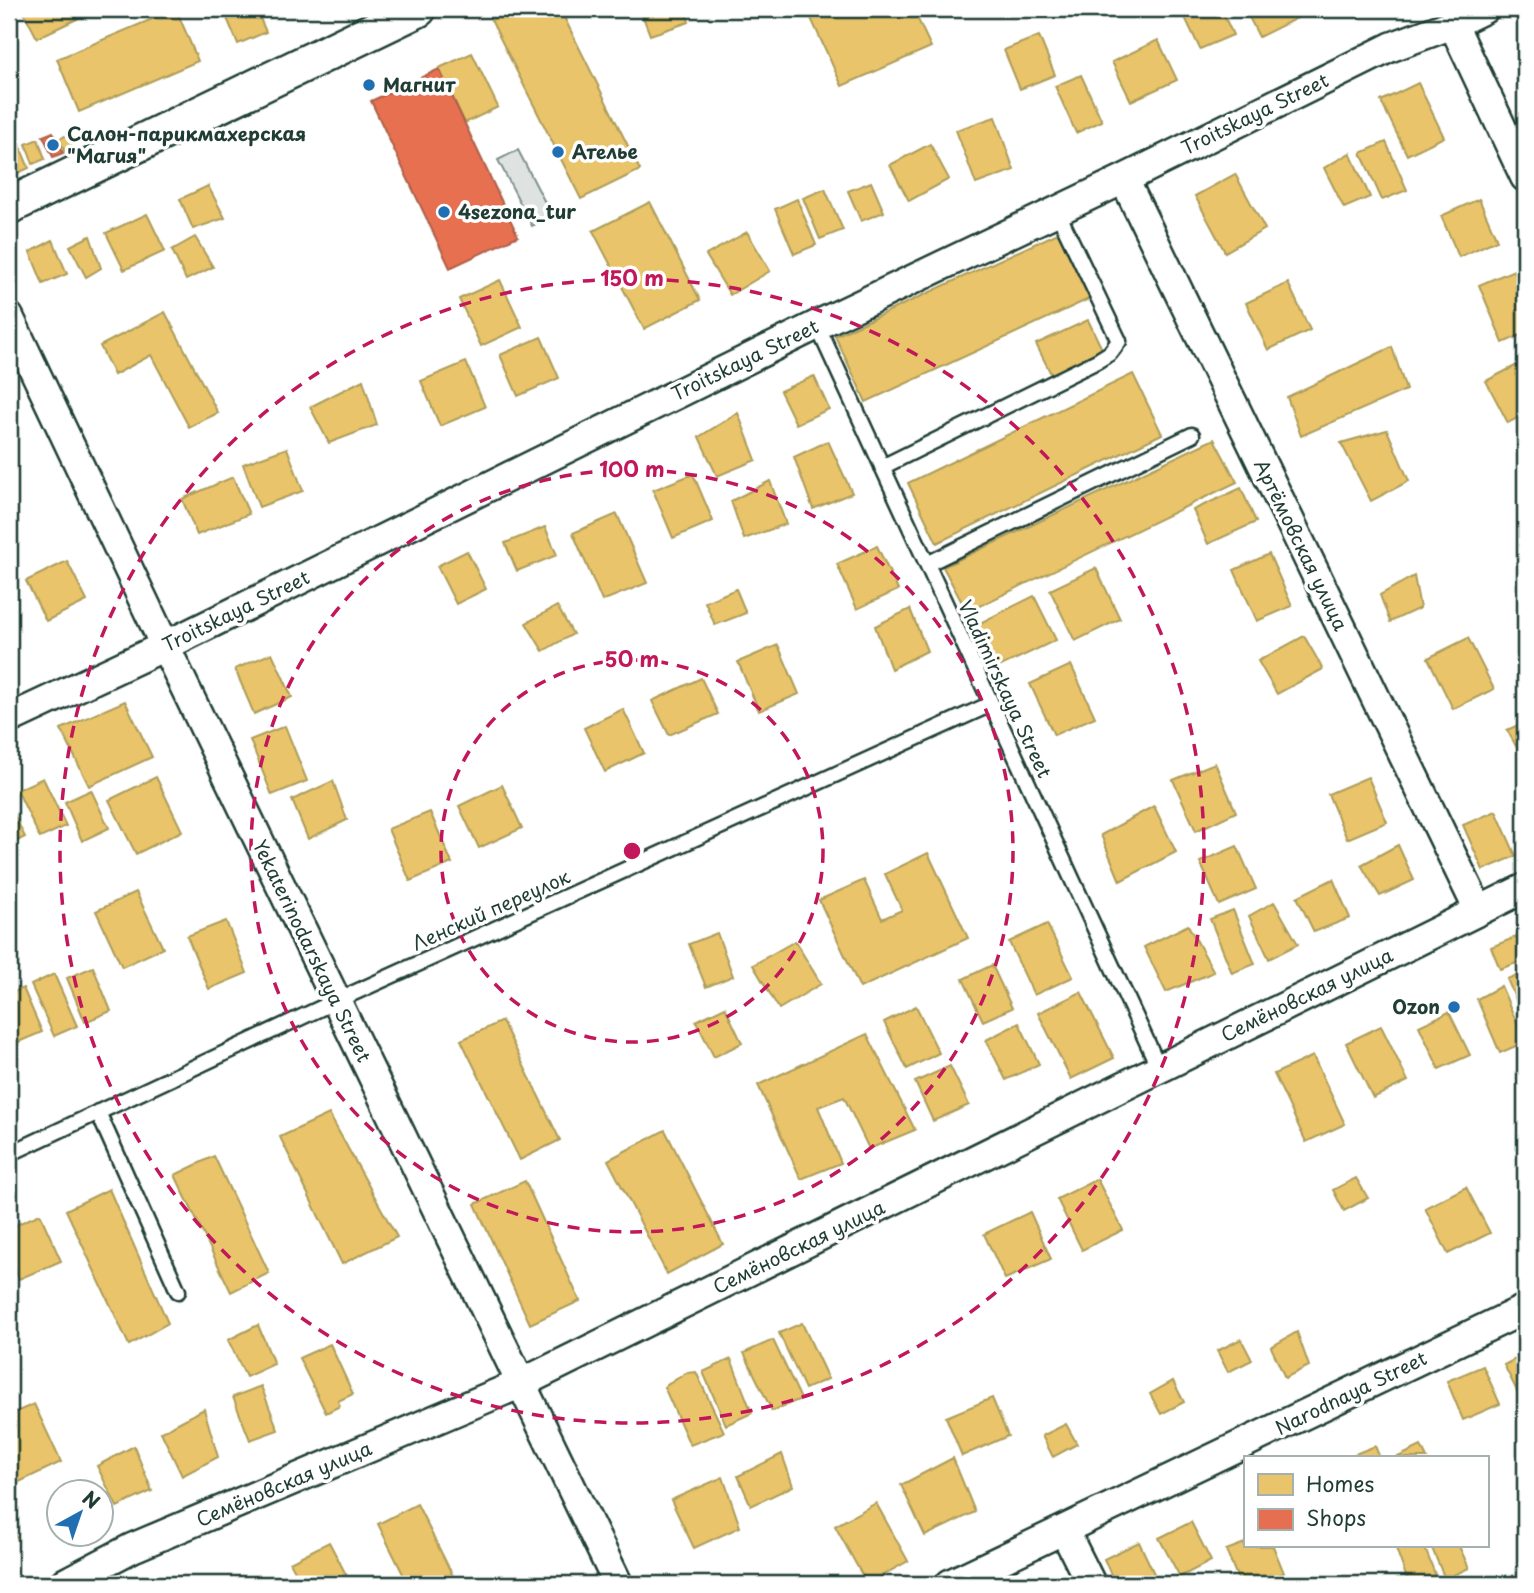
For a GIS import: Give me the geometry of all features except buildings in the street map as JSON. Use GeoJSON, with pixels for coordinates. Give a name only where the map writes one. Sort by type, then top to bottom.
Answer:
{"type":"FeatureCollection","features":[{"type":"Feature","properties":{"kind":"street"},"geometry":{"type":"LineString","coordinates":[[9,206],[418,9]]}},
{"type":"Feature","properties":{"kind":"street","name":"Troitskaya Street"},"geometry":{"type":"LineString","coordinates":[[9,719],[164,646],[1391,47],[1453,24],[1484,9]]}},
{"type":"Feature","properties":{"kind":"street"},"geometry":{"type":"LineString","coordinates":[[1453,24],[1525,177]]}},
{"type":"Feature","properties":{"kind":"street","name":"Артёмовская улица"},"geometry":{"type":"LineString","coordinates":[[1124,179],[1479,911]]}},
{"type":"Feature","properties":{"kind":"street","name":"Yekaterinodarskaya Street"},"geometry":{"type":"LineString","coordinates":[[9,317],[164,646],[618,1584]]}},
{"type":"Feature","properties":{"kind":"street","name":"Семёновская улица"},"geometry":{"type":"LineString","coordinates":[[63,1584],[132,1548],[522,1383],[1525,888]]}},
{"type":"Feature","properties":{"kind":"street","name":"Narodnaya Street"},"geometry":{"type":"LineString","coordinates":[[950,1584],[1525,1309]]}},
{"type":"Feature","properties":{"kind":"street"},"geometry":{"type":"LineString","coordinates":[[1064,1530],[1091,1584]]}},
{"type":"Feature","properties":{"kind":"lane"},"geometry":{"type":"LineString","coordinates":[[883,467],[1097,361],[1110,353],[1119,341],[1057,211]]}},
{"type":"Feature","properties":{"kind":"lane","name":"Vladimirskaya Street"},"geometry":{"type":"LineString","coordinates":[[817,325],[1159,1068]]}},
{"type":"Feature","properties":{"kind":"lane"},"geometry":{"type":"LineString","coordinates":[[927,564],[1192,435]]}},
{"type":"Feature","properties":{"kind":"lane","name":"Ленский переулок"},"geometry":{"type":"LineString","coordinates":[[9,1154],[991,704]]}},
{"type":"Feature","properties":{"kind":"lane"},"geometry":{"type":"LineString","coordinates":[[98,1112],[178,1291]]}},
{"type":"Feature","properties":{"kind":"shaded area"},"geometry":{"type":"Polygon","coordinates":[[[518,150],[552,216],[532,226],[498,160],[518,150]]]}},
{"type":"Feature","properties":{"kind":"place","name":"Магнит"},"geometry":{"type":"Point","coordinates":[369,85]}},
{"type":"Feature","properties":{"kind":"place","name":"Салон-парикмахерская \"Магия\""},"geometry":{"type":"Point","coordinates":[53,145]}},
{"type":"Feature","properties":{"kind":"place","name":"Ателье"},"geometry":{"type":"Point","coordinates":[558,152]}},
{"type":"Feature","properties":{"kind":"place","name":"4sezona_tur"},"geometry":{"type":"Point","coordinates":[444,212]}},
{"type":"Feature","properties":{"kind":"place","name":"Ozon"},"geometry":{"type":"Point","coordinates":[1454,1007]}}]}
